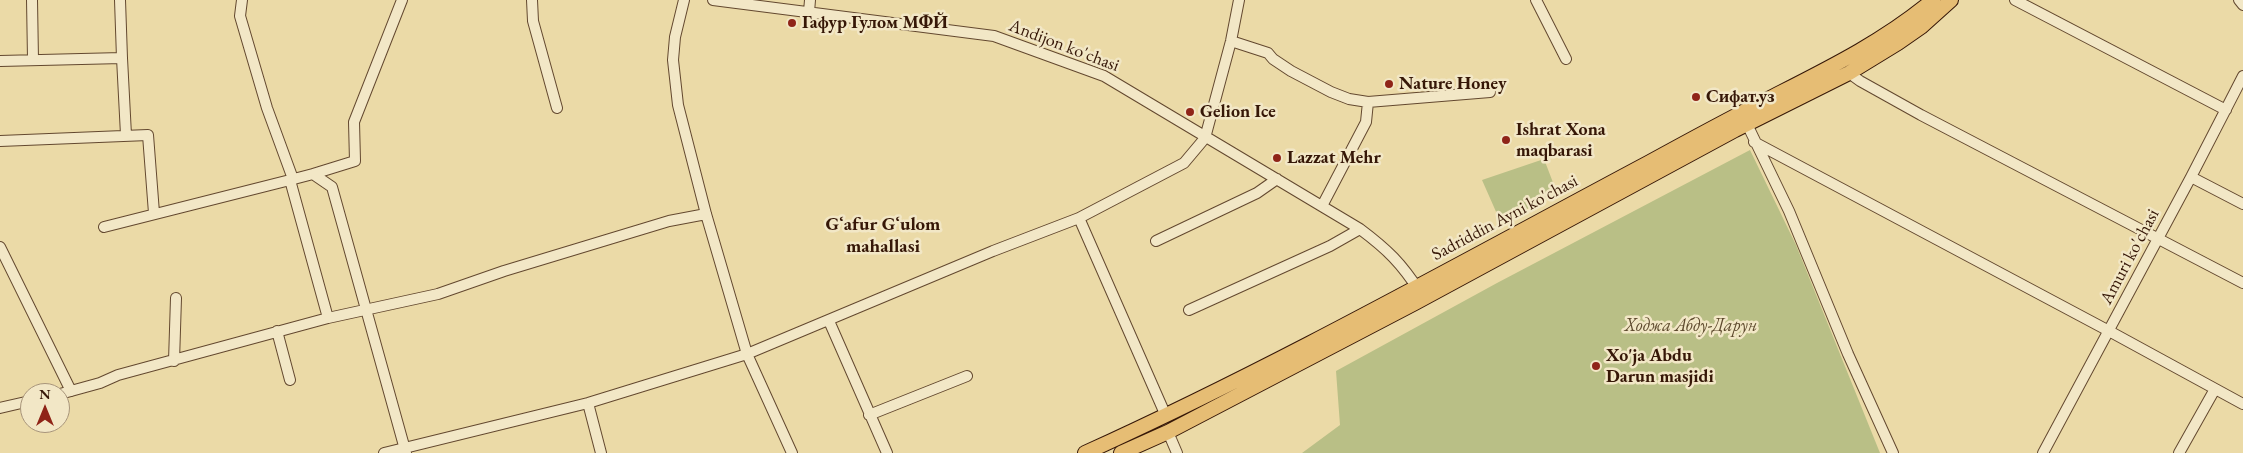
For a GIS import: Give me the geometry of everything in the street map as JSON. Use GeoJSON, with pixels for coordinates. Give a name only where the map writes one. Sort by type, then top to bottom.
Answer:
{"type":"FeatureCollection","features":[{"type":"Feature","properties":{"kind":"main road","name":"Sadriddin Ayni ko'chasi"},"geometry":{"type":"LineString","coordinates":[[1121,453],[1168,432],[1420,293],[1744,119],[1895,30],[1933,0]]}},
{"type":"Feature","properties":{"kind":"main road","name":"Sadriddin Ayni ko'chasi"},"geometry":{"type":"LineString","coordinates":[[1744,119],[1849,73],[1898,44],[1921,27],[1951,0]]}},
{"type":"Feature","properties":{"kind":"main road","name":"Sadriddin Ayni ko'chasi"},"geometry":{"type":"LineString","coordinates":[[1085,453],[1166,416],[1420,293]]}},
{"type":"Feature","properties":{"kind":"street"},"geometry":{"type":"LineString","coordinates":[[32,0],[33,59]]}},
{"type":"Feature","properties":{"kind":"street"},"geometry":{"type":"LineString","coordinates":[[120,0],[126,134]]}},
{"type":"Feature","properties":{"kind":"street"},"geometry":{"type":"LineString","coordinates":[[242,0],[240,16],[242,25],[291,179],[328,318]]}},
{"type":"Feature","properties":{"kind":"street"},"geometry":{"type":"LineString","coordinates":[[104,226],[313,174],[355,161],[354,122],[402,0]]}},
{"type":"Feature","properties":{"kind":"street"},"geometry":{"type":"LineString","coordinates":[[532,0],[533,21],[557,108]]}},
{"type":"Feature","properties":{"kind":"street"},"geometry":{"type":"LineString","coordinates":[[684,0],[674,44],[673,60],[678,105],[706,214],[747,354],[792,453]]}},
{"type":"Feature","properties":{"kind":"street","name":"Andijon ko'chasi"},"geometry":{"type":"LineString","coordinates":[[713,0],[994,36],[1104,76],[1360,229],[1387,249],[1404,268],[1420,293]]}},
{"type":"Feature","properties":{"kind":"street"},"geometry":{"type":"LineString","coordinates":[[809,12],[810,0]]}},
{"type":"Feature","properties":{"kind":"street"},"geometry":{"type":"LineString","coordinates":[[384,453],[405,450],[588,403],[747,354],[994,251],[1079,218],[1184,163],[1205,138],[1231,41],[1239,0]]}},
{"type":"Feature","properties":{"kind":"street"},"geometry":{"type":"LineString","coordinates":[[1536,0],[1566,59]]}},
{"type":"Feature","properties":{"kind":"street"},"geometry":{"type":"LineString","coordinates":[[2016,0],[2226,110]]}},
{"type":"Feature","properties":{"kind":"street"},"geometry":{"type":"LineString","coordinates":[[2238,0],[2243,5]]}},
{"type":"Feature","properties":{"kind":"street"},"geometry":{"type":"LineString","coordinates":[[1231,41],[1268,53],[1285,67],[1331,92],[1349,99],[1368,102],[1490,92]]}},
{"type":"Feature","properties":{"kind":"street"},"geometry":{"type":"LineString","coordinates":[[0,61],[122,58]]}},
{"type":"Feature","properties":{"kind":"street"},"geometry":{"type":"LineString","coordinates":[[1849,73],[1920,115],[2243,283]]}},
{"type":"Feature","properties":{"kind":"street","name":"Amuri ko'chasi"},"geometry":{"type":"LineString","coordinates":[[2043,453],[2159,238],[2243,76]]}},
{"type":"Feature","properties":{"kind":"street"},"geometry":{"type":"LineString","coordinates":[[1322,206],[1366,122],[1368,102]]}},
{"type":"Feature","properties":{"kind":"street"},"geometry":{"type":"LineString","coordinates":[[1744,119],[1789,211],[1848,354],[1893,453]]}},
{"type":"Feature","properties":{"kind":"street"},"geometry":{"type":"LineString","coordinates":[[0,141],[148,134],[154,213]]}},
{"type":"Feature","properties":{"kind":"street"},"geometry":{"type":"LineString","coordinates":[[1754,142],[2243,404]]}},
{"type":"Feature","properties":{"kind":"street"},"geometry":{"type":"LineString","coordinates":[[313,174],[332,187],[368,310],[405,450]]}},
{"type":"Feature","properties":{"kind":"street"},"geometry":{"type":"LineString","coordinates":[[2191,177],[2243,204]]}},
{"type":"Feature","properties":{"kind":"street"},"geometry":{"type":"LineString","coordinates":[[1156,241],[1257,193],[1277,179]]}},
{"type":"Feature","properties":{"kind":"street"},"geometry":{"type":"LineString","coordinates":[[0,247],[71,391],[100,383],[118,374],[174,361],[328,318],[438,294],[504,271],[652,226],[706,214]]}},
{"type":"Feature","properties":{"kind":"street"},"geometry":{"type":"LineString","coordinates":[[1079,218],[1166,416]]}},
{"type":"Feature","properties":{"kind":"street"},"geometry":{"type":"LineString","coordinates":[[1190,310],[1330,246],[1360,229]]}},
{"type":"Feature","properties":{"kind":"street"},"geometry":{"type":"LineString","coordinates":[[174,361],[176,298]]}},
{"type":"Feature","properties":{"kind":"street"},"geometry":{"type":"LineString","coordinates":[[829,321],[887,453]]}},
{"type":"Feature","properties":{"kind":"street"},"geometry":{"type":"LineString","coordinates":[[277,332],[290,380]]}},
{"type":"Feature","properties":{"kind":"street"},"geometry":{"type":"LineString","coordinates":[[869,415],[967,376]]}},
{"type":"Feature","properties":{"kind":"street"},"geometry":{"type":"LineString","coordinates":[[2179,453],[2215,389]]}},
{"type":"Feature","properties":{"kind":"street"},"geometry":{"type":"LineString","coordinates":[[0,408],[20,403]]}},
{"type":"Feature","properties":{"kind":"street"},"geometry":{"type":"LineString","coordinates":[[588,403],[601,453]]}},
{"type":"Feature","properties":{"kind":"street"},"geometry":{"type":"LineString","coordinates":[[1168,432],[1178,453]]}},
{"type":"Feature","properties":{"kind":"green space","name":"Ходжа Абду-Дарун"},"geometry":{"type":"Polygon","coordinates":[[[1750,150],[1796,245],[1880,453],[1302,453],[1340,425],[1336,371],[1497,283],[1750,150]]]}},
{"type":"Feature","properties":{"kind":"green space"},"geometry":{"type":"Polygon","coordinates":[[[1544,159],[1557,193],[1501,223],[1482,180],[1544,159]]]}},
{"type":"Feature","properties":{"kind":"place","name":"Гафур Гулом МФЙ"},"geometry":{"type":"Point","coordinates":[792,23]}},
{"type":"Feature","properties":{"kind":"place","name":"Nature Honey"},"geometry":{"type":"Point","coordinates":[1389,84]}},
{"type":"Feature","properties":{"kind":"place","name":"Сифат.уз"},"geometry":{"type":"Point","coordinates":[1696,97]}},
{"type":"Feature","properties":{"kind":"place","name":"Gelion Ice"},"geometry":{"type":"Point","coordinates":[1190,112]}},
{"type":"Feature","properties":{"kind":"place","name":"Ishrat Хоnа mаqbаrasi"},"geometry":{"type":"Point","coordinates":[1506,140]}},
{"type":"Feature","properties":{"kind":"place","name":"Lazzat Mehr"},"geometry":{"type":"Point","coordinates":[1277,158]}},
{"type":"Feature","properties":{"kind":"place","name":"Xo'ja Abdu Darun masjidi"},"geometry":{"type":"Point","coordinates":[1596,366]}},
{"type":"Feature","properties":{"kind":"district","name":"Gʻafur Gʻulom mahallasi"},"geometry":{"type":"Point","coordinates":[883,236]}}]}
